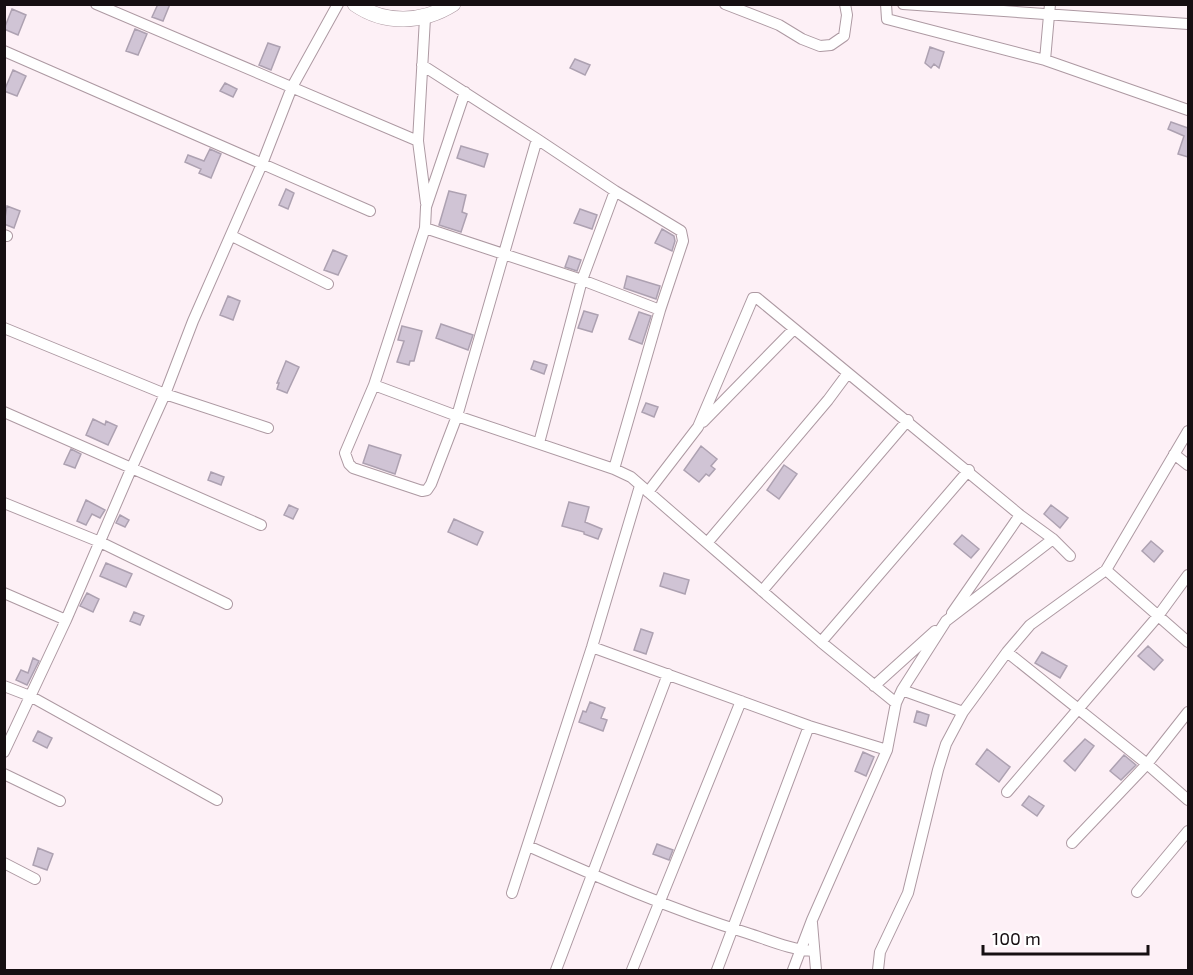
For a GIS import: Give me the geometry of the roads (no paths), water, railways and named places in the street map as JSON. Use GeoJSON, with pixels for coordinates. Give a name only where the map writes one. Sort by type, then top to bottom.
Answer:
{"type":"FeatureCollection","features":[{"type":"Feature","properties":{"kind":"street"},"geometry":{"type":"LineString","coordinates":[[96,4],[418,141]]}},
{"type":"Feature","properties":{"kind":"street"},"geometry":{"type":"LineString","coordinates":[[4,752],[66,620],[165,394],[193,321],[232,236],[292,87],[338,4]]}},
{"type":"Feature","properties":{"kind":"street"},"geometry":{"type":"LineString","coordinates":[[355,4],[364,10],[399,20],[425,18],[453,4]]}},
{"type":"Feature","properties":{"kind":"street"},"geometry":{"type":"LineString","coordinates":[[725,4],[779,25],[802,39],[820,46],[831,45],[844,36],[847,15],[845,4]]}},
{"type":"Feature","properties":{"kind":"street"},"geometry":{"type":"LineString","coordinates":[[886,4],[887,19],[1045,60],[1188,110]]}},
{"type":"Feature","properties":{"kind":"street"},"geometry":{"type":"LineString","coordinates":[[903,4],[1049,9],[1188,24]]}},
{"type":"Feature","properties":{"kind":"street"},"geometry":{"type":"LineString","coordinates":[[1045,60],[1049,9]]}},
{"type":"Feature","properties":{"kind":"street"},"geometry":{"type":"LineString","coordinates":[[425,18],[418,141],[426,207],[425,228],[374,385],[345,453],[353,468],[422,491],[427,490],[431,484],[457,416],[537,139]]}},
{"type":"Feature","properties":{"kind":"street"},"geometry":{"type":"LineString","coordinates":[[4,51],[370,211]]}},
{"type":"Feature","properties":{"kind":"street"},"geometry":{"type":"LineString","coordinates":[[422,65],[615,191],[676,227],[683,235],[614,469]]}},
{"type":"Feature","properties":{"kind":"street"},"geometry":{"type":"LineString","coordinates":[[426,207],[465,92]]}},
{"type":"Feature","properties":{"kind":"street"},"geometry":{"type":"LineString","coordinates":[[539,443],[582,280],[615,191]]}},
{"type":"Feature","properties":{"kind":"street"},"geometry":{"type":"LineString","coordinates":[[425,228],[582,280],[660,310]]}},
{"type":"Feature","properties":{"kind":"street"},"geometry":{"type":"LineString","coordinates":[[232,236],[328,284]]}},
{"type":"Feature","properties":{"kind":"street"},"geometry":{"type":"LineString","coordinates":[[698,427],[751,300],[757,298],[969,470],[1020,515],[1053,539],[1070,556]]}},
{"type":"Feature","properties":{"kind":"street"},"geometry":{"type":"LineString","coordinates":[[4,328],[165,394],[268,428]]}},
{"type":"Feature","properties":{"kind":"street"},"geometry":{"type":"LineString","coordinates":[[512,893],[644,489],[698,427],[794,329]]}},
{"type":"Feature","properties":{"kind":"street"},"geometry":{"type":"LineString","coordinates":[[707,543],[828,400],[848,373]]}},
{"type":"Feature","properties":{"kind":"street"},"geometry":{"type":"LineString","coordinates":[[374,385],[457,416],[614,469],[631,477],[821,642],[896,703]]}},
{"type":"Feature","properties":{"kind":"street"},"geometry":{"type":"LineString","coordinates":[[4,412],[261,525]]}},
{"type":"Feature","properties":{"kind":"street"},"geometry":{"type":"LineString","coordinates":[[762,591],[908,420]]}},
{"type":"Feature","properties":{"kind":"street"},"geometry":{"type":"LineString","coordinates":[[878,970],[880,952],[908,893],[946,744],[963,712],[1030,625],[1106,570],[1188,431]]}},
{"type":"Feature","properties":{"kind":"street"},"geometry":{"type":"LineString","coordinates":[[1174,454],[1188,465]]}},
{"type":"Feature","properties":{"kind":"street"},"geometry":{"type":"LineString","coordinates":[[821,642],[969,470]]}},
{"type":"Feature","properties":{"kind":"street"},"geometry":{"type":"LineString","coordinates":[[4,503],[100,542],[227,604]]}},
{"type":"Feature","properties":{"kind":"street"},"geometry":{"type":"LineString","coordinates":[[793,970],[812,920],[887,750],[896,703],[902,690],[946,621],[1020,515]]}},
{"type":"Feature","properties":{"kind":"street"},"geometry":{"type":"LineString","coordinates":[[874,686],[946,621],[1053,539]]}},
{"type":"Feature","properties":{"kind":"street"},"geometry":{"type":"LineString","coordinates":[[1106,570],[1188,642]]}},
{"type":"Feature","properties":{"kind":"street"},"geometry":{"type":"LineString","coordinates":[[1007,792],[1158,616],[1188,575]]}},
{"type":"Feature","properties":{"kind":"street"},"geometry":{"type":"LineString","coordinates":[[4,593],[66,620]]}},
{"type":"Feature","properties":{"kind":"street"},"geometry":{"type":"LineString","coordinates":[[592,647],[809,726],[887,750]]}},
{"type":"Feature","properties":{"kind":"street"},"geometry":{"type":"LineString","coordinates":[[1007,652],[1147,764],[1188,800]]}},
{"type":"Feature","properties":{"kind":"street"},"geometry":{"type":"LineString","coordinates":[[556,970],[668,674]]}},
{"type":"Feature","properties":{"kind":"street"},"geometry":{"type":"LineString","coordinates":[[4,686],[30,696],[217,801]]}},
{"type":"Feature","properties":{"kind":"street"},"geometry":{"type":"LineString","coordinates":[[902,690],[963,712]]}},
{"type":"Feature","properties":{"kind":"street"},"geometry":{"type":"LineString","coordinates":[[632,970],[741,701]]}},
{"type":"Feature","properties":{"kind":"street"},"geometry":{"type":"LineString","coordinates":[[1072,843],[1147,764],[1188,712]]}},
{"type":"Feature","properties":{"kind":"street"},"geometry":{"type":"LineString","coordinates":[[717,970],[809,726]]}},
{"type":"Feature","properties":{"kind":"street"},"geometry":{"type":"LineString","coordinates":[[4,774],[60,801]]}},
{"type":"Feature","properties":{"kind":"street"},"geometry":{"type":"LineString","coordinates":[[1137,892],[1188,831]]}},
{"type":"Feature","properties":{"kind":"street"},"geometry":{"type":"LineString","coordinates":[[528,846],[660,903],[733,929],[801,950],[814,951]]}},
{"type":"Feature","properties":{"kind":"street"},"geometry":{"type":"LineString","coordinates":[[4,863],[35,879]]}},
{"type":"Feature","properties":{"kind":"street"},"geometry":{"type":"LineString","coordinates":[[812,920],[816,970]]}}]}
